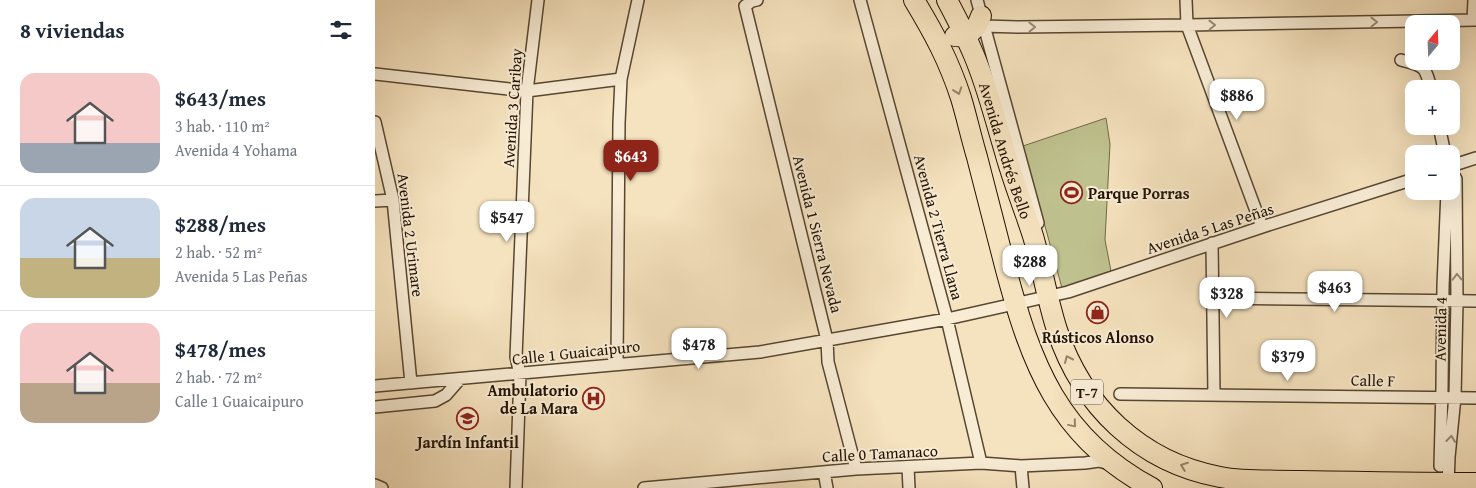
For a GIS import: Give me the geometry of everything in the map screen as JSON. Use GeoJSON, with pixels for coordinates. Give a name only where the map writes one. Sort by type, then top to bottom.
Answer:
{"type":"FeatureCollection","features":[{"type":"Feature","properties":{"kind":"highway","name":"Avenida Andrés Bello"},"geometry":{"type":"LineString","coordinates":[[914,0],[945,55],[961,100],[1015,303],[1034,358],[1052,394],[1085,437],[1118,467],[1152,488]]}},
{"type":"Feature","properties":{"kind":"highway"},"geometry":{"type":"LineString","coordinates":[[921,0],[941,31],[949,35],[970,21]]}},
{"type":"Feature","properties":{"kind":"highway","name":"Avenida Andrés Bello"},"geometry":{"type":"LineString","coordinates":[[947,0],[970,21],[974,54],[1034,240],[1052,314],[1071,366],[1084,388],[1105,414],[1143,447],[1153,453],[1185,467],[1221,477],[1339,482],[1476,483]]}},
{"type":"Feature","properties":{"kind":"highway"},"geometry":{"type":"LineString","coordinates":[[945,55],[947,44],[970,21]]}},
{"type":"Feature","properties":{"kind":"street","name":"Avenida 3 Caribay"},"geometry":{"type":"LineString","coordinates":[[516,488],[519,374],[515,358],[527,91],[538,0]]}},
{"type":"Feature","properties":{"kind":"street"},"geometry":{"type":"LineString","coordinates":[[617,364],[621,79],[638,0]]}},
{"type":"Feature","properties":{"kind":"street","name":"Avenida 1 Sierra Nevada"},"geometry":{"type":"LineString","coordinates":[[757,0],[745,6],[827,340],[828,362],[856,469]]}},
{"type":"Feature","properties":{"kind":"street","name":"Avenida 2 Tierra Llana"},"geometry":{"type":"LineString","coordinates":[[860,0],[947,319],[981,463]]}},
{"type":"Feature","properties":{"kind":"street"},"geometry":{"type":"LineString","coordinates":[[1186,0],[1187,25],[1262,226]]}},
{"type":"Feature","properties":{"kind":"street"},"geometry":{"type":"LineString","coordinates":[[970,21],[1018,27],[1474,20],[1474,0]]}},
{"type":"Feature","properties":{"kind":"street"},"geometry":{"type":"LineString","coordinates":[[1401,60],[1424,68],[1429,80]]}},
{"type":"Feature","properties":{"kind":"street"},"geometry":{"type":"LineString","coordinates":[[375,74],[527,91],[621,79]]}},
{"type":"Feature","properties":{"kind":"street","name":"Avenida 2 Urimare"},"geometry":{"type":"LineString","coordinates":[[375,122],[393,200],[411,383]]}},
{"type":"Feature","properties":{"kind":"street"},"geometry":{"type":"LineString","coordinates":[[1460,163],[1476,158]]}},
{"type":"Feature","properties":{"kind":"street","name":"Avenida 5 Las Peñas"},"geometry":{"type":"LineString","coordinates":[[1015,303],[1068,292],[1262,226],[1405,182]]}},
{"type":"Feature","properties":{"kind":"street"},"geometry":{"type":"LineString","coordinates":[[375,201],[393,200]]}},
{"type":"Feature","properties":{"kind":"street"},"geometry":{"type":"LineString","coordinates":[[1441,483],[1443,301],[1447,200]]}},
{"type":"Feature","properties":{"kind":"street","name":"Avenida 4"},"geometry":{"type":"LineString","coordinates":[[1441,483],[1449,457],[1455,397],[1456,200]]}},
{"type":"Feature","properties":{"kind":"street"},"geometry":{"type":"LineString","coordinates":[[1212,243],[1214,394]]}},
{"type":"Feature","properties":{"kind":"street"},"geometry":{"type":"LineString","coordinates":[[1213,298],[1476,301]]}},
{"type":"Feature","properties":{"kind":"street","name":"Calle 1 Guaicaipuro"},"geometry":{"type":"LineString","coordinates":[[375,386],[760,352],[947,319],[1015,303]]}},
{"type":"Feature","properties":{"kind":"street"},"geometry":{"type":"LineString","coordinates":[[375,407],[435,401],[446,396],[460,379]]}},
{"type":"Feature","properties":{"kind":"street","name":"Calle F"},"geometry":{"type":"LineString","coordinates":[[1120,394],[1476,398]]}},
{"type":"Feature","properties":{"kind":"street","name":"Calle 0 Tamanaco"},"geometry":{"type":"LineString","coordinates":[[644,488],[856,469],[981,463],[1021,466],[1099,461],[1118,467]]}},
{"type":"Feature","properties":{"kind":"street"},"geometry":{"type":"LineString","coordinates":[[1021,466],[1023,488]]}},
{"type":"Feature","properties":{"kind":"street"},"geometry":{"type":"LineString","coordinates":[[908,467],[909,488]]}},
{"type":"Feature","properties":{"kind":"street"},"geometry":{"type":"LineString","coordinates":[[825,472],[827,488]]}},
{"type":"Feature","properties":{"kind":"street"},"geometry":{"type":"LineString","coordinates":[[375,485],[383,488]]}},
{"type":"Feature","properties":{"kind":"green space","name":"Parque Porras"},"geometry":{"type":"Polygon","coordinates":[[[1106,118],[1110,144],[1105,240],[1111,271],[1062,288],[1023,146],[1106,118]]]}},
{"type":"Feature","properties":{"kind":"place","name":"Parque Porras"},"geometry":{"type":"Point","coordinates":[1072,193]}},
{"type":"Feature","properties":{"kind":"place","name":"Rústicos Alonso"},"geometry":{"type":"Point","coordinates":[1098,313]}},
{"type":"Feature","properties":{"kind":"place","name":"Ambulatorio de La Mara"},"geometry":{"type":"Point","coordinates":[594,399]}},
{"type":"Feature","properties":{"kind":"place","name":"Jardín Infantil"},"geometry":{"type":"Point","coordinates":[468,418]}}]}
